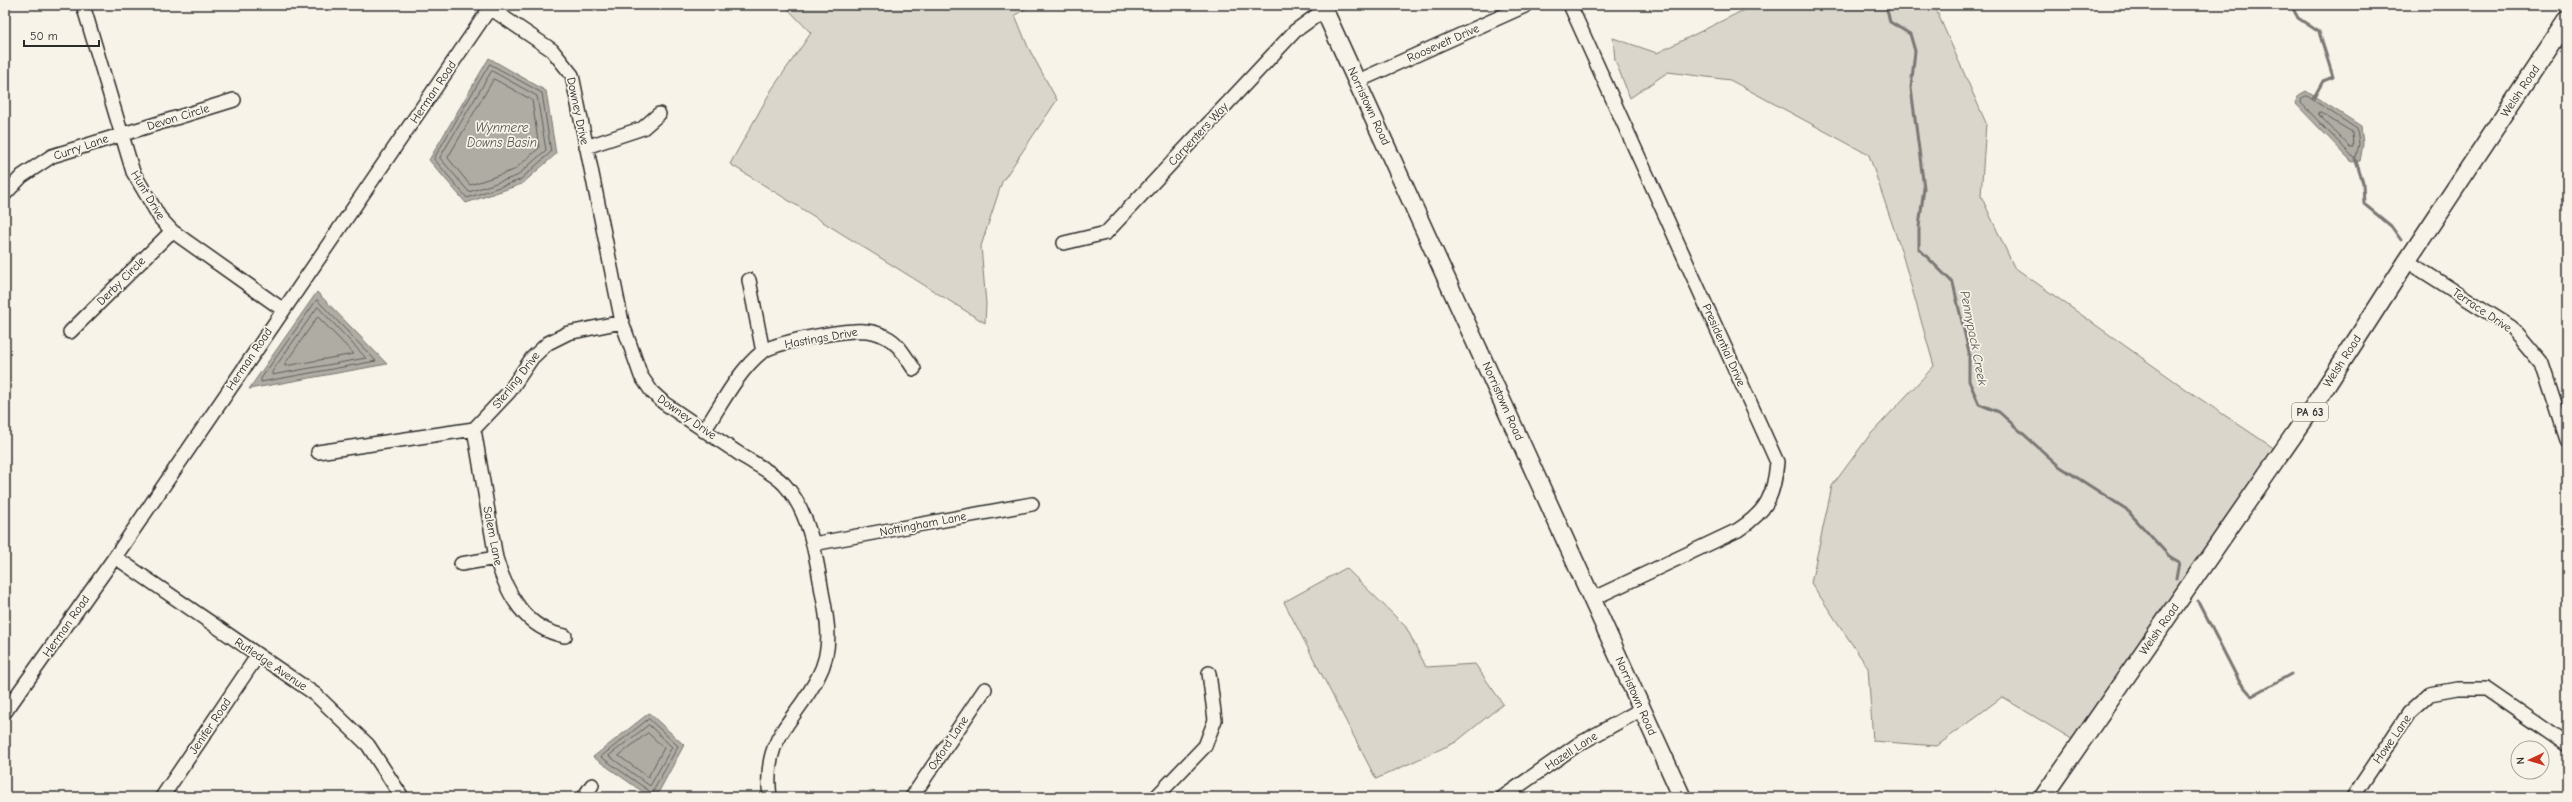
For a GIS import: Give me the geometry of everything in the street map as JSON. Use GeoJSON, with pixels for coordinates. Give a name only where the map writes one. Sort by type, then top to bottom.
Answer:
{"type":"FeatureCollection","features":[{"type":"Feature","properties":{"kind":"main road","name":"Norristown Road"},"geometry":{"type":"LineString","coordinates":[[1323,8],[1358,81],[1682,797]]}},
{"type":"Feature","properties":{"kind":"main road","name":"Welsh Road"},"geometry":{"type":"LineString","coordinates":[[2043,797],[2311,410],[2407,261],[2567,20]]}},
{"type":"Feature","properties":{"kind":"street","name":"Hunt Drive"},"geometry":{"type":"LineString","coordinates":[[83,5],[133,172],[160,218],[172,231],[282,309]]}},
{"type":"Feature","properties":{"kind":"street","name":"Roosevelt Drive"},"geometry":{"type":"LineString","coordinates":[[1358,81],[1527,5]]}},
{"type":"Feature","properties":{"kind":"street","name":"Presidential Drive"},"geometry":{"type":"LineString","coordinates":[[1570,5],[1777,462],[1771,495],[1756,518],[1738,530],[1592,599]]}},
{"type":"Feature","properties":{"kind":"street","name":"Downey Drive"},"geometry":{"type":"LineString","coordinates":[[491,7],[552,50],[564,63],[572,75],[622,322],[634,362],[652,392],[704,431],[784,484],[800,508],[813,544],[827,616],[828,649],[824,665],[816,681],[776,738],[769,769],[770,797]]}},
{"type":"Feature","properties":{"kind":"street","name":"Herman Road"},"geometry":{"type":"LineString","coordinates":[[5,712],[9,698],[115,557],[282,309],[491,7]]}},
{"type":"Feature","properties":{"kind":"street","name":"Carpenters Way"},"geometry":{"type":"LineString","coordinates":[[1064,242],[1106,233],[1295,31],[1323,8]]}},
{"type":"Feature","properties":{"kind":"street","name":"Devon Circle"},"geometry":{"type":"LineString","coordinates":[[121,134],[234,100]]}},
{"type":"Feature","properties":{"kind":"street"},"geometry":{"type":"LineString","coordinates":[[586,147],[643,128],[659,114]]}},
{"type":"Feature","properties":{"kind":"street","name":"Curry Lane"},"geometry":{"type":"LineString","coordinates":[[5,194],[22,176],[52,156],[121,134]]}},
{"type":"Feature","properties":{"kind":"street","name":"Derby Circle"},"geometry":{"type":"LineString","coordinates":[[70,332],[172,231]]}},
{"type":"Feature","properties":{"kind":"street","name":"Terrace Drive"},"geometry":{"type":"LineString","coordinates":[[2407,261],[2511,326],[2542,364],[2564,420],[2567,440]]}},
{"type":"Feature","properties":{"kind":"street"},"geometry":{"type":"LineString","coordinates":[[749,280],[763,352]]}},
{"type":"Feature","properties":{"kind":"street","name":"Sterling Drive"},"geometry":{"type":"LineString","coordinates":[[474,429],[509,392],[532,358],[548,343],[568,333],[622,322]]}},
{"type":"Feature","properties":{"kind":"street","name":"Hastings Drive"},"geometry":{"type":"LineString","coordinates":[[704,431],[748,366],[763,352],[786,343],[854,331],[879,334],[896,344],[914,369]]}},
{"type":"Feature","properties":{"kind":"street"},"geometry":{"type":"LineString","coordinates":[[318,452],[474,429]]}},
{"type":"Feature","properties":{"kind":"street","name":"Salem Lane"},"geometry":{"type":"LineString","coordinates":[[474,429],[496,558],[508,589],[521,611],[548,632],[565,636]]}},
{"type":"Feature","properties":{"kind":"street","name":"Nottingham Lane"},"geometry":{"type":"LineString","coordinates":[[813,544],[1032,504]]}},
{"type":"Feature","properties":{"kind":"street","name":"Rutledge Avenue"},"geometry":{"type":"LineString","coordinates":[[115,557],[315,694],[338,714],[368,745],[402,797]]}},
{"type":"Feature","properties":{"kind":"street"},"geometry":{"type":"LineString","coordinates":[[461,564],[496,558]]}},
{"type":"Feature","properties":{"kind":"street","name":"Jenifer Road"},"geometry":{"type":"LineString","coordinates":[[162,797],[258,655]]}},
{"type":"Feature","properties":{"kind":"street"},"geometry":{"type":"LineString","coordinates":[[1156,797],[1205,746],[1215,720],[1209,673]]}},
{"type":"Feature","properties":{"kind":"street","name":"Howe Lane"},"geometry":{"type":"LineString","coordinates":[[2353,797],[2409,713],[2430,694],[2457,689],[2486,688],[2567,745]]}},
{"type":"Feature","properties":{"kind":"street","name":"Oxford Lane"},"geometry":{"type":"LineString","coordinates":[[912,797],[985,689]]}},
{"type":"Feature","properties":{"kind":"street","name":"Hazell Lane"},"geometry":{"type":"LineString","coordinates":[[1503,797],[1577,745],[1642,709]]}},
{"type":"Feature","properties":{"kind":"street"},"geometry":{"type":"LineString","coordinates":[[584,797],[592,785]]}},
{"type":"Feature","properties":{"kind":"shaded area"},"geometry":{"type":"Polygon","coordinates":[[[784,5],[1032,5],[1015,15],[1028,47],[1057,100],[1002,182],[981,246],[986,304],[985,323],[730,164],[772,89],[811,33],[784,5]]]}},
{"type":"Feature","properties":{"kind":"shaded area"},"geometry":{"type":"Polygon","coordinates":[[[1754,5],[1934,5],[1986,123],[1981,196],[2014,267],[2193,394],[2281,453],[2080,744],[2002,697],[1937,746],[1873,741],[1868,668],[1811,583],[1832,486],[1869,436],[1934,366],[1901,250],[1869,155],[1730,80],[1668,72],[1630,98],[1615,60],[1613,38],[1657,53],[1754,5]]]}},
{"type":"Feature","properties":{"kind":"shaded area"},"geometry":{"type":"Polygon","coordinates":[[[1346,568],[1406,627],[1426,667],[1475,664],[1503,704],[1456,742],[1376,779],[1284,602],[1346,568]]]}},
{"type":"Feature","properties":{"kind":"water","name":"Wynmere Downs Basin"},"geometry":{"type":"Polygon","coordinates":[[[489,58],[546,91],[556,154],[522,184],[466,203],[429,160],[489,58]]]}},
{"type":"Feature","properties":{"kind":"water"},"geometry":{"type":"Polygon","coordinates":[[[2306,91],[2361,126],[2363,144],[2360,161],[2352,162],[2295,103],[2299,95],[2306,91]]]}},
{"type":"Feature","properties":{"kind":"water"},"geometry":{"type":"Polygon","coordinates":[[[317,292],[387,364],[249,389],[317,292]]]}},
{"type":"Feature","properties":{"kind":"water"},"geometry":{"type":"Polygon","coordinates":[[[649,713],[684,745],[656,797],[650,797],[593,757],[649,713]]]}},
{"type":"Feature","properties":{"kind":"waterway","name":"Pennypack Creek"},"geometry":{"type":"LineString","coordinates":[[1886,5],[1890,22],[1910,34],[1915,51],[1911,88],[1924,188],[1919,227],[1919,249],[1953,283],[1969,352],[1969,381],[1979,404],[1999,412],[2059,466],[2126,509],[2169,556],[2179,562],[2176,579]]}},
{"type":"Feature","properties":{"kind":"waterway"},"geometry":{"type":"LineString","coordinates":[[2291,5],[2298,18],[2319,32],[2333,77],[2323,81],[2313,99]]}},
{"type":"Feature","properties":{"kind":"waterway"},"geometry":{"type":"LineString","coordinates":[[2355,158],[2363,183],[2364,204],[2391,226],[2401,240]]}},
{"type":"Feature","properties":{"kind":"waterway","name":"Pennypack Creek"},"geometry":{"type":"LineString","coordinates":[[2198,601],[2239,681],[2252,696],[2291,674]]}}]}
